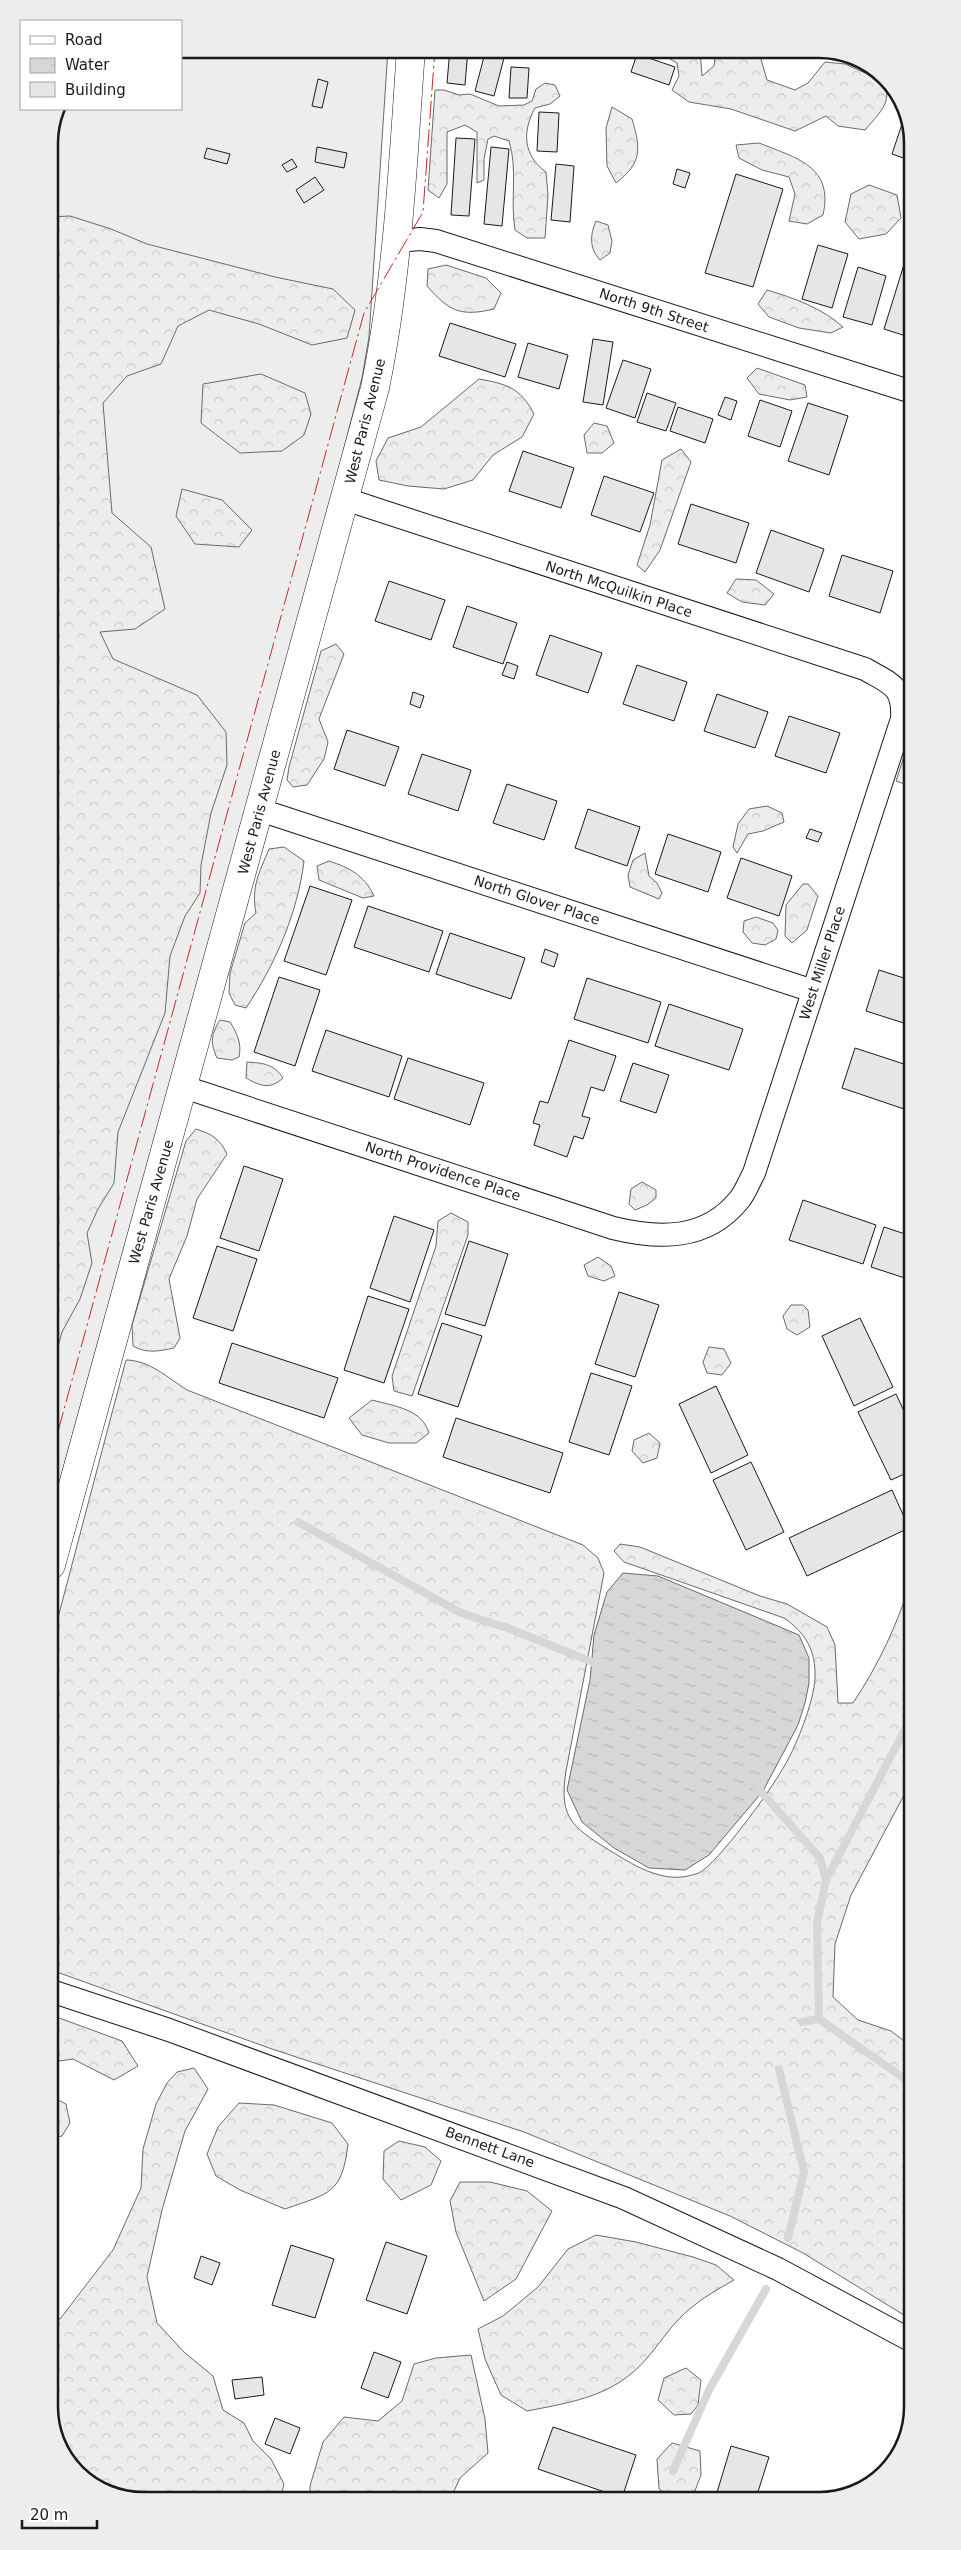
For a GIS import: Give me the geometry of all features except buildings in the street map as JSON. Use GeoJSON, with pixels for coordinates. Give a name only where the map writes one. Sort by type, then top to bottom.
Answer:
{"type":"FeatureCollection","features":[{"type":"Feature","properties":{"kind":"main road","name":"West Paris Avenue"},"geometry":{"type":"LineString","coordinates":[[58,1540],[375,388],[384,345],[398,241],[410,58]]}},
{"type":"Feature","properties":{"kind":"street","name":"North 9th Street"},"geometry":{"type":"LineString","coordinates":[[398,241],[420,239],[436,241],[904,389]]}},
{"type":"Feature","properties":{"kind":"street","name":"North McQuilkin Place"},"geometry":{"type":"LineString","coordinates":[[345,500],[864,669],[891,684]]}},
{"type":"Feature","properties":{"kind":"street","name":"West Miller Place"},"geometry":{"type":"LineString","coordinates":[[704,1226],[721,1217],[739,1200],[754,1173],[902,719],[903,700],[891,684]]}},
{"type":"Feature","properties":{"kind":"street","name":"North Glover Place"},"geometry":{"type":"LineString","coordinates":[[260,810],[813,992]]}},
{"type":"Feature","properties":{"kind":"street","name":"North Providence Place"},"geometry":{"type":"LineString","coordinates":[[184,1087],[216,1095],[613,1228],[661,1237],[683,1234],[704,1226]]}},
{"type":"Feature","properties":{"kind":"street","name":"Bennett Lane"},"geometry":{"type":"LineString","coordinates":[[58,1993],[169,2030],[561,2173],[624,2198],[778,2269],[904,2337]]}},
{"type":"Feature","properties":{"kind":"shaded area"},"geometry":{"type":"Polygon","coordinates":[[[182,58],[387,58],[369,337],[362,378],[332,495],[58,1488],[58,137],[60,120],[64,110],[182,110],[182,58]]]}},
{"type":"Feature","properties":{"kind":"shaded area"},"geometry":{"type":"Polygon","coordinates":[[[904,756],[904,784],[896,781],[904,756]]]}},
{"type":"Feature","properties":{"kind":"green space"},"geometry":{"type":"Polygon","coordinates":[[[668,58],[701,58],[702,76],[714,66],[715,58],[761,58],[767,80],[795,90],[808,83],[825,62],[845,64],[866,73],[883,86],[886,91],[886,102],[865,130],[838,126],[826,116],[795,131],[731,109],[689,102],[672,90],[679,76],[677,63],[668,58]]]}},
{"type":"Feature","properties":{"kind":"green space"},"geometry":{"type":"Polygon","coordinates":[[[545,83],[555,85],[560,96],[550,104],[535,108],[528,126],[527,143],[533,158],[546,172],[548,195],[545,238],[527,238],[515,230],[513,208],[514,174],[509,141],[494,136],[488,139],[484,159],[484,180],[477,183],[477,132],[465,125],[447,132],[447,184],[439,198],[428,190],[435,90],[444,90],[459,95],[470,94],[499,106],[524,105],[532,101],[536,89],[545,83]]]}},
{"type":"Feature","properties":{"kind":"green space"},"geometry":{"type":"Polygon","coordinates":[[[612,107],[632,119],[638,147],[635,162],[631,169],[616,183],[607,166],[606,128],[612,107]]]}},
{"type":"Feature","properties":{"kind":"green space"},"geometry":{"type":"Polygon","coordinates":[[[759,143],[798,159],[809,166],[817,175],[823,185],[825,198],[823,215],[807,224],[789,221],[795,194],[789,177],[762,170],[739,158],[736,145],[759,143]]]}},
{"type":"Feature","properties":{"kind":"green space"},"geometry":{"type":"Polygon","coordinates":[[[869,185],[897,195],[901,218],[886,234],[859,239],[845,222],[851,194],[869,185]]]}},
{"type":"Feature","properties":{"kind":"green space"},"geometry":{"type":"Polygon","coordinates":[[[70,216],[111,229],[147,244],[275,277],[333,289],[355,310],[347,338],[312,345],[259,324],[209,310],[178,326],[161,364],[127,376],[103,403],[112,513],[151,547],[165,609],[135,629],[100,632],[113,659],[197,695],[226,732],[227,765],[211,813],[201,865],[200,893],[185,916],[170,956],[165,1013],[118,1132],[114,1183],[98,1209],[87,1233],[92,1263],[80,1299],[62,1332],[58,1347],[58,217],[70,216]]]}},
{"type":"Feature","properties":{"kind":"green space"},"geometry":{"type":"Polygon","coordinates":[[[596,221],[608,225],[612,241],[610,253],[600,260],[592,246],[596,221]]]}},
{"type":"Feature","properties":{"kind":"green space"},"geometry":{"type":"Polygon","coordinates":[[[446,265],[486,278],[501,293],[494,309],[464,312],[456,310],[442,301],[427,286],[428,269],[446,265]]]}},
{"type":"Feature","properties":{"kind":"green space"},"geometry":{"type":"Polygon","coordinates":[[[767,290],[807,304],[826,314],[843,327],[831,333],[799,328],[769,317],[758,304],[767,290]]]}},
{"type":"Feature","properties":{"kind":"green space"},"geometry":{"type":"Polygon","coordinates":[[[757,368],[805,385],[807,397],[790,400],[759,394],[747,378],[757,368]]]}},
{"type":"Feature","properties":{"kind":"green space"},"geometry":{"type":"Polygon","coordinates":[[[261,374],[305,393],[311,414],[304,435],[282,451],[240,453],[201,423],[203,384],[261,374]]]}},
{"type":"Feature","properties":{"kind":"green space"},"geometry":{"type":"Polygon","coordinates":[[[479,379],[511,388],[518,392],[529,405],[534,414],[522,437],[493,455],[473,480],[444,489],[408,486],[379,480],[376,461],[388,438],[421,427],[479,379]]]}},
{"type":"Feature","properties":{"kind":"green space"},"geometry":{"type":"Polygon","coordinates":[[[594,423],[607,426],[614,443],[602,453],[587,453],[584,435],[594,423]]]}},
{"type":"Feature","properties":{"kind":"green space"},"geometry":{"type":"Polygon","coordinates":[[[681,449],[691,462],[660,550],[645,572],[637,565],[650,525],[662,460],[681,449]]]}},
{"type":"Feature","properties":{"kind":"green space"},"geometry":{"type":"Polygon","coordinates":[[[182,489],[222,500],[252,530],[239,547],[195,544],[176,516],[182,489]]]}},
{"type":"Feature","properties":{"kind":"green space"},"geometry":{"type":"Polygon","coordinates":[[[736,579],[756,580],[774,594],[765,605],[742,602],[727,593],[736,579]]]}},
{"type":"Feature","properties":{"kind":"green space"},"geometry":{"type":"Polygon","coordinates":[[[336,644],[344,654],[319,719],[328,742],[324,759],[307,785],[293,787],[287,780],[289,767],[321,651],[336,644]]]}},
{"type":"Feature","properties":{"kind":"green space"},"geometry":{"type":"Polygon","coordinates":[[[767,806],[782,813],[784,822],[763,831],[748,834],[737,853],[733,847],[738,824],[749,809],[767,806]]]}},
{"type":"Feature","properties":{"kind":"green space"},"geometry":{"type":"Polygon","coordinates":[[[284,847],[304,861],[291,919],[276,956],[246,1008],[235,1005],[229,993],[230,973],[245,923],[256,913],[255,888],[257,880],[269,849],[284,847]]]}},
{"type":"Feature","properties":{"kind":"green space"},"geometry":{"type":"Polygon","coordinates":[[[645,853],[649,876],[657,883],[662,893],[659,899],[630,887],[628,875],[633,860],[645,853]]]}},
{"type":"Feature","properties":{"kind":"green space"},"geometry":{"type":"Polygon","coordinates":[[[329,861],[356,873],[366,883],[374,896],[363,898],[319,880],[317,866],[329,861]]]}},
{"type":"Feature","properties":{"kind":"green space"},"geometry":{"type":"Polygon","coordinates":[[[803,884],[808,884],[818,896],[807,930],[792,943],[785,936],[786,905],[803,884]]]}},
{"type":"Feature","properties":{"kind":"green space"},"geometry":{"type":"Polygon","coordinates":[[[756,917],[773,923],[778,930],[776,939],[765,945],[752,943],[743,932],[744,921],[756,917]]]}},
{"type":"Feature","properties":{"kind":"green space"},"geometry":{"type":"Polygon","coordinates":[[[220,1020],[230,1022],[238,1039],[239,1057],[232,1060],[217,1058],[213,1048],[213,1034],[220,1020]]]}},
{"type":"Feature","properties":{"kind":"green space"},"geometry":{"type":"Polygon","coordinates":[[[247,1062],[268,1065],[280,1073],[283,1078],[269,1085],[256,1083],[246,1078],[247,1062]]]}},
{"type":"Feature","properties":{"kind":"green space"},"geometry":{"type":"Polygon","coordinates":[[[196,1129],[215,1138],[227,1154],[197,1199],[187,1236],[169,1279],[180,1338],[174,1348],[158,1351],[138,1349],[133,1346],[132,1325],[186,1141],[196,1129]]]}},
{"type":"Feature","properties":{"kind":"green space"},"geometry":{"type":"Polygon","coordinates":[[[642,1182],[656,1190],[656,1198],[647,1205],[635,1210],[629,1204],[631,1189],[642,1182]]]}},
{"type":"Feature","properties":{"kind":"green space"},"geometry":{"type":"Polygon","coordinates":[[[451,1213],[468,1222],[468,1235],[412,1396],[394,1391],[392,1376],[436,1246],[438,1221],[451,1213]]]}},
{"type":"Feature","properties":{"kind":"green space"},"geometry":{"type":"Polygon","coordinates":[[[598,1257],[611,1266],[615,1276],[604,1281],[588,1276],[584,1265],[598,1257]]]}},
{"type":"Feature","properties":{"kind":"green space"},"geometry":{"type":"Polygon","coordinates":[[[791,1305],[803,1305],[808,1310],[810,1327],[797,1335],[787,1329],[783,1316],[791,1305]]]}},
{"type":"Feature","properties":{"kind":"green space"},"geometry":{"type":"Polygon","coordinates":[[[709,1347],[724,1349],[731,1363],[722,1375],[707,1373],[703,1362],[709,1347]]]}},
{"type":"Feature","properties":{"kind":"green space"},"geometry":{"type":"Polygon","coordinates":[[[126,1360],[150,1366],[187,1390],[583,1545],[598,1558],[604,1573],[566,1771],[564,1785],[565,1806],[573,1823],[601,1845],[642,1869],[665,1876],[676,1877],[699,1873],[708,1867],[743,1826],[776,1780],[792,1751],[811,1700],[815,1678],[814,1659],[804,1636],[784,1618],[624,1562],[614,1551],[620,1544],[640,1547],[760,1596],[787,1604],[827,1627],[835,1645],[838,1703],[853,1703],[887,1644],[904,1601],[904,1795],[851,1895],[835,1944],[833,1997],[858,2020],[891,2031],[904,2041],[904,2315],[803,2253],[730,2216],[524,2132],[272,2049],[58,1973],[58,1617],[126,1360]]]}},
{"type":"Feature","properties":{"kind":"green space"},"geometry":{"type":"Polygon","coordinates":[[[372,1400],[398,1407],[414,1414],[425,1425],[429,1433],[416,1443],[389,1443],[362,1435],[349,1418],[372,1400]]]}},
{"type":"Feature","properties":{"kind":"green space"},"geometry":{"type":"Polygon","coordinates":[[[649,1433],[660,1443],[657,1458],[643,1463],[632,1451],[634,1440],[649,1433]]]}},
{"type":"Feature","properties":{"kind":"green space"},"geometry":{"type":"Polygon","coordinates":[[[58,2018],[122,2041],[138,2066],[114,2080],[73,2059],[58,2061],[58,2018]]]}},
{"type":"Feature","properties":{"kind":"green space"},"geometry":{"type":"Polygon","coordinates":[[[194,2068],[208,2089],[185,2131],[162,2210],[147,2277],[157,2323],[184,2352],[213,2376],[223,2410],[244,2423],[253,2441],[271,2459],[284,2484],[282,2492],[126,2491],[110,2486],[86,2472],[72,2455],[60,2430],[58,2419],[58,2318],[60,2319],[113,2250],[141,2188],[143,2149],[156,2104],[167,2083],[177,2072],[194,2068]]]}},
{"type":"Feature","properties":{"kind":"green space"},"geometry":{"type":"Polygon","coordinates":[[[58,2100],[66,2104],[70,2123],[62,2136],[58,2137],[58,2100]]]}},
{"type":"Feature","properties":{"kind":"green space"},"geometry":{"type":"Polygon","coordinates":[[[239,2103],[274,2105],[332,2123],[348,2144],[342,2173],[331,2189],[323,2195],[285,2209],[240,2190],[216,2176],[207,2154],[218,2127],[239,2103]]]}},
{"type":"Feature","properties":{"kind":"green space"},"geometry":{"type":"Polygon","coordinates":[[[399,2141],[425,2147],[441,2161],[431,2185],[401,2200],[383,2179],[384,2151],[399,2141]]]}},
{"type":"Feature","properties":{"kind":"green space"},"geometry":{"type":"Polygon","coordinates":[[[460,2182],[490,2182],[527,2191],[552,2211],[516,2279],[484,2301],[456,2232],[450,2201],[460,2182]]]}},
{"type":"Feature","properties":{"kind":"green space"},"geometry":{"type":"Polygon","coordinates":[[[596,2235],[636,2242],[693,2257],[716,2265],[734,2280],[704,2298],[684,2314],[635,2371],[616,2384],[604,2391],[579,2400],[527,2411],[501,2395],[485,2359],[478,2329],[503,2316],[538,2287],[568,2249],[596,2235]]]}},
{"type":"Feature","properties":{"kind":"green space"},"geometry":{"type":"Polygon","coordinates":[[[471,2355],[485,2419],[488,2453],[460,2478],[454,2492],[310,2492],[310,2486],[323,2442],[344,2417],[378,2421],[402,2401],[414,2364],[436,2358],[471,2355]]]}},
{"type":"Feature","properties":{"kind":"green space"},"geometry":{"type":"Polygon","coordinates":[[[686,2368],[701,2380],[698,2405],[691,2414],[674,2415],[658,2400],[664,2378],[686,2368]]]}},
{"type":"Feature","properties":{"kind":"green space"},"geometry":{"type":"Polygon","coordinates":[[[672,2443],[700,2451],[701,2475],[695,2492],[664,2492],[659,2489],[657,2459],[672,2443]]]}},
{"type":"Feature","properties":{"kind":"water"},"geometry":{"type":"Polygon","coordinates":[[[623,1573],[658,1576],[799,1635],[809,1658],[809,1683],[798,1725],[763,1791],[709,1855],[685,1870],[649,1868],[614,1848],[582,1822],[567,1790],[590,1680],[594,1635],[607,1592],[623,1573]]]}},
{"type":"Feature","properties":{"kind":"waterway"},"geometry":{"type":"LineString","coordinates":[[298,1522],[461,1613],[510,1629],[592,1662],[599,1668]]}},
{"type":"Feature","properties":{"kind":"waterway"},"geometry":{"type":"LineString","coordinates":[[826,1880],[904,1731]]}},
{"type":"Feature","properties":{"kind":"waterway"},"geometry":{"type":"LineString","coordinates":[[756,1786],[820,1858],[826,1880],[817,1923],[819,2019]]}},
{"type":"Feature","properties":{"kind":"waterway"},"geometry":{"type":"LineString","coordinates":[[802,2022],[819,2019],[904,2078]]}},
{"type":"Feature","properties":{"kind":"waterway"},"geometry":{"type":"LineString","coordinates":[[779,2069],[804,2172],[788,2238]]}},
{"type":"Feature","properties":{"kind":"waterway"},"geometry":{"type":"LineString","coordinates":[[673,2471],[709,2390],[766,2289]]}},
{"type":"Feature","properties":{"kind":"power"},"geometry":{"type":"LineString","coordinates":[[58,1431],[364,313],[423,212],[434,58]]}}]}
